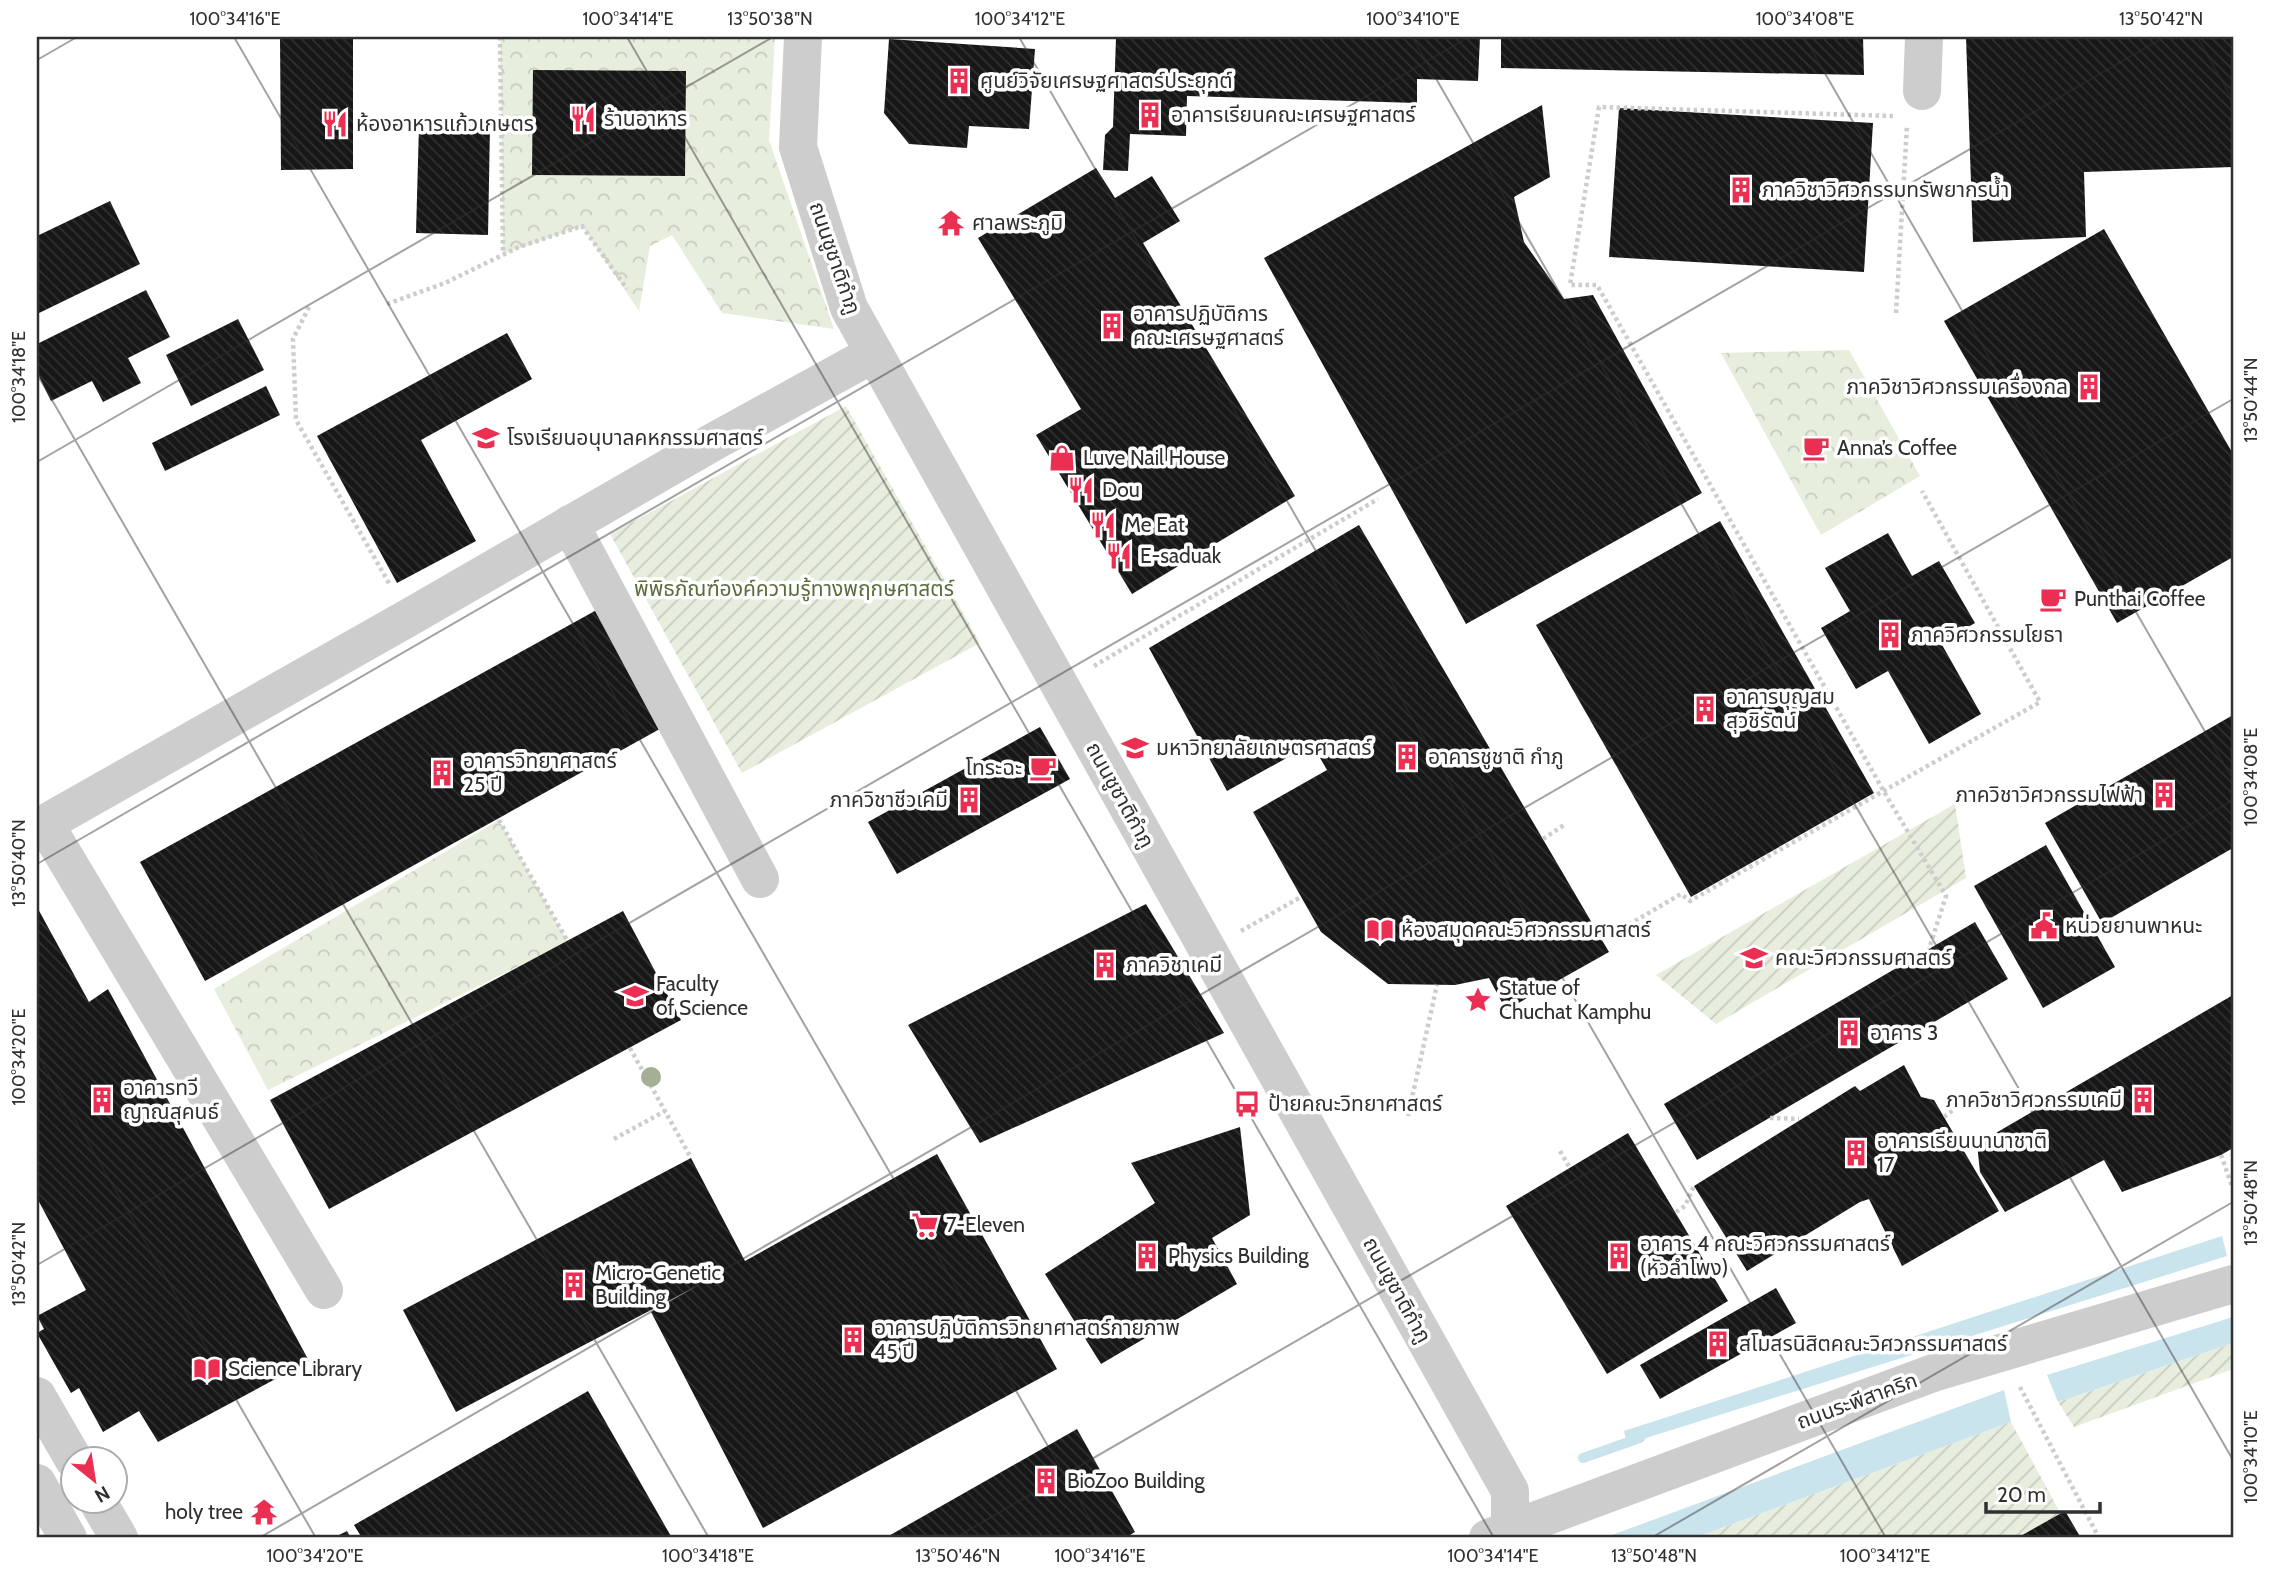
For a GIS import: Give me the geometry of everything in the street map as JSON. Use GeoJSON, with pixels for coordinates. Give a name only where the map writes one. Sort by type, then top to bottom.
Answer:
{"type":"FeatureCollection","features":[{"type":"Feature","properties":{"kind":"lane","name":"ถนนชูชาติกำภู"},"geometry":{"type":"LineString","coordinates":[[803,37],[798,147],[849,308],[1510,1490],[1499,1534]]}},
{"type":"Feature","properties":{"kind":"lane"},"geometry":{"type":"LineString","coordinates":[[1915,104],[1924,37]]}},
{"type":"Feature","properties":{"kind":"lane"},"geometry":{"type":"LineString","coordinates":[[324,1290],[41,826],[873,354]]}},
{"type":"Feature","properties":{"kind":"lane"},"geometry":{"type":"LineString","coordinates":[[570,524],[760,879]]}},
{"type":"Feature","properties":{"kind":"lane","name":"ถนนระพีสาคริก"},"geometry":{"type":"LineString","coordinates":[[1499,1534],[1936,1372],[2233,1284]]}},
{"type":"Feature","properties":{"kind":"lane"},"geometry":{"type":"LineString","coordinates":[[37,1396],[66,1446]]}},
{"type":"Feature","properties":{"kind":"lane"},"geometry":{"type":"LineString","coordinates":[[37,1483],[68,1538]]}},
{"type":"Feature","properties":{"kind":"lane"},"geometry":{"type":"LineString","coordinates":[[106,1516],[119,1538]]}},
{"type":"Feature","properties":{"kind":"path"},"geometry":{"type":"LineString","coordinates":[[500,37],[503,254]]}},
{"type":"Feature","properties":{"kind":"path"},"geometry":{"type":"LineString","coordinates":[[1896,313],[1915,104]]}},
{"type":"Feature","properties":{"kind":"path"},"geometry":{"type":"LineString","coordinates":[[1894,116],[1599,107],[1570,285],[1597,285],[1883,790],[1946,896],[1929,949]]}},
{"type":"Feature","properties":{"kind":"path"},"geometry":{"type":"LineString","coordinates":[[387,304],[445,283],[519,247],[582,226],[627,289]]}},
{"type":"Feature","properties":{"kind":"path"},"geometry":{"type":"LineString","coordinates":[[309,307],[293,339],[296,420],[408,618]]}},
{"type":"Feature","properties":{"kind":"path"},"geometry":{"type":"LineString","coordinates":[[1623,928],[1681,894],[1690,901],[2040,702],[1922,491]]}},
{"type":"Feature","properties":{"kind":"path"},"geometry":{"type":"LineString","coordinates":[[1093,667],[1378,499]]}},
{"type":"Feature","properties":{"kind":"path"},"geometry":{"type":"LineString","coordinates":[[499,820],[568,942]]}},
{"type":"Feature","properties":{"kind":"path"},"geometry":{"type":"LineString","coordinates":[[1543,839],[1564,825]]}},
{"type":"Feature","properties":{"kind":"path"},"geometry":{"type":"LineString","coordinates":[[1230,938],[1301,897]]}},
{"type":"Feature","properties":{"kind":"path"},"geometry":{"type":"LineString","coordinates":[[1408,1116],[1437,985]]}},
{"type":"Feature","properties":{"kind":"path"},"geometry":{"type":"LineString","coordinates":[[630,1048],[691,1158]]}},
{"type":"Feature","properties":{"kind":"path"},"geometry":{"type":"LineString","coordinates":[[1944,1117],[1954,1110]]}},
{"type":"Feature","properties":{"kind":"path"},"geometry":{"type":"LineString","coordinates":[[614,1139],[665,1111]]}},
{"type":"Feature","properties":{"kind":"path"},"geometry":{"type":"LineString","coordinates":[[1770,1118],[1799,1119]]}},
{"type":"Feature","properties":{"kind":"path"},"geometry":{"type":"LineString","coordinates":[[1560,1151],[1570,1168]]}},
{"type":"Feature","properties":{"kind":"path"},"geometry":{"type":"LineString","coordinates":[[2221,1155],[2233,1189]]}},
{"type":"Feature","properties":{"kind":"path"},"geometry":{"type":"LineString","coordinates":[[1676,1212],[1685,1206],[1694,1186]]}},
{"type":"Feature","properties":{"kind":"path"},"geometry":{"type":"LineString","coordinates":[[2021,1390],[2099,1538]]}},
{"type":"Feature","properties":{"kind":"green space"},"geometry":{"type":"Polygon","coordinates":[[[500,37],[775,37],[769,140],[834,329],[722,313],[672,235],[650,246],[639,311],[582,226],[503,254],[500,37]]]}},
{"type":"Feature","properties":{"kind":"green space"},"geometry":{"type":"Polygon","coordinates":[[[1849,350],[1920,476],[1821,535],[1721,353],[1849,350]]]}},
{"type":"Feature","properties":{"kind":"green space","name":"พิพิธภัณฑ์องค์ความรู้ทางพฤกษศาสตร์"},"geometry":{"type":"Polygon","coordinates":[[[846,406],[980,643],[742,773],[610,534],[846,406]]]}},
{"type":"Feature","properties":{"kind":"green space"},"geometry":{"type":"Polygon","coordinates":[[[1955,804],[1966,878],[1716,1024],[1656,975],[1955,804]]]}},
{"type":"Feature","properties":{"kind":"green space"},"geometry":{"type":"Polygon","coordinates":[[[499,820],[568,942],[268,1090],[214,989],[499,820]]]}},
{"type":"Feature","properties":{"kind":"green space"},"geometry":{"type":"Polygon","coordinates":[[[2233,1343],[2233,1369],[2074,1427],[2058,1402],[2233,1343]]]}},
{"type":"Feature","properties":{"kind":"green space"},"geometry":{"type":"Polygon","coordinates":[[[2011,1422],[2062,1516],[2023,1538],[1694,1538],[2011,1422]]]}},
{"type":"Feature","properties":{"kind":"water"},"geometry":{"type":"Polygon","coordinates":[[[2222,1236],[2227,1256],[1627,1444],[1624,1431],[2222,1236]]]}},
{"type":"Feature","properties":{"kind":"water"},"geometry":{"type":"Polygon","coordinates":[[[2233,1317],[2233,1343],[2058,1402],[2047,1375],[2233,1317]]]}},
{"type":"Feature","properties":{"kind":"water"},"geometry":{"type":"Polygon","coordinates":[[[2004,1390],[2011,1422],[1694,1538],[1604,1538],[2004,1390]]]}},
{"type":"Feature","properties":{"kind":"building"},"geometry":{"type":"Polygon","coordinates":[[[280,37],[353,37],[353,169],[281,170],[280,37]]]}},
{"type":"Feature","properties":{"kind":"building","name":"อาคารเรียนคณะเศรษฐศาสตร์"},"geometry":{"type":"Polygon","coordinates":[[[1116,37],[1480,37],[1478,81],[1417,79],[1417,103],[1187,96],[1186,136],[1130,134],[1128,171],[1103,170],[1105,135],[1113,127],[1116,37]]]}},
{"type":"Feature","properties":{"kind":"building"},"geometry":{"type":"Polygon","coordinates":[[[1501,37],[1863,37],[1864,75],[1501,68],[1501,37]]]}},
{"type":"Feature","properties":{"kind":"building"},"geometry":{"type":"Polygon","coordinates":[[[1966,37],[2233,37],[2233,167],[2084,172],[2086,237],[1973,242],[1966,37]]]}},
{"type":"Feature","properties":{"kind":"building","name":"ศูนย์วิจัยเศรษฐศาสตร์ประยุกต์"},"geometry":{"type":"Polygon","coordinates":[[[889,39],[1035,49],[1029,129],[969,126],[967,148],[909,144],[884,113],[889,39]]]}},
{"type":"Feature","properties":{"kind":"building"},"geometry":{"type":"Polygon","coordinates":[[[533,70],[686,71],[685,176],[532,175],[533,70]]]}},
{"type":"Feature","properties":{"kind":"building"},"geometry":{"type":"Polygon","coordinates":[[[1542,105],[1550,177],[1514,197],[1524,242],[1564,299],[1593,295],[1702,493],[1466,624],[1264,258],[1542,105]]]}},
{"type":"Feature","properties":{"kind":"building","name":"ภาควิชาวิศวกรรมทรัพยากรน้ำ"},"geometry":{"type":"Polygon","coordinates":[[[1619,108],[1873,123],[1864,272],[1609,257],[1619,108]]]}},
{"type":"Feature","properties":{"kind":"building"},"geometry":{"type":"Polygon","coordinates":[[[419,125],[490,126],[488,235],[416,233],[419,125]]]}},
{"type":"Feature","properties":{"kind":"building","name":"อาคารปฏิบัติการ คณะเศรษฐศาสตร์"},"geometry":{"type":"Polygon","coordinates":[[[1096,168],[1115,198],[1152,176],[1180,221],[1143,243],[1295,496],[1132,594],[1036,435],[1081,409],[978,238],[1096,168]]]}},
{"type":"Feature","properties":{"kind":"building"},"geometry":{"type":"Polygon","coordinates":[[[110,201],[140,264],[37,314],[37,236],[110,201]]]}},
{"type":"Feature","properties":{"kind":"building","name":"ภาควิชาวิศวกรรมเครื่องกล"},"geometry":{"type":"Polygon","coordinates":[[[2104,229],[2233,454],[2233,557],[2117,623],[1944,321],[2104,229]]]}},
{"type":"Feature","properties":{"kind":"building"},"geometry":{"type":"Polygon","coordinates":[[[146,290],[170,337],[128,358],[141,383],[103,402],[92,381],[51,401],[37,372],[37,344],[146,290]]]}},
{"type":"Feature","properties":{"kind":"building"},"geometry":{"type":"Polygon","coordinates":[[[238,319],[264,370],[191,406],[166,355],[238,319]]]}},
{"type":"Feature","properties":{"kind":"building"},"geometry":{"type":"Polygon","coordinates":[[[507,333],[532,379],[421,440],[476,541],[397,583],[317,436],[507,333]]]}},
{"type":"Feature","properties":{"kind":"building"},"geometry":{"type":"Polygon","coordinates":[[[266,386],[280,415],[165,471],[152,443],[266,386]]]}},
{"type":"Feature","properties":{"kind":"building","name":"อาคารบุญสม สุวชิรัตน์"},"geometry":{"type":"Polygon","coordinates":[[[1720,521],[1874,793],[1691,897],[1536,625],[1720,521]]]}},
{"type":"Feature","properties":{"kind":"building","name":"อาคารชูชาติ กำภู"},"geometry":{"type":"Polygon","coordinates":[[[1359,525],[1609,952],[1506,1010],[1489,978],[1455,985],[1388,984],[1321,932],[1253,812],[1327,770],[1312,744],[1227,791],[1149,648],[1359,525]]]}},
{"type":"Feature","properties":{"kind":"building","name":"ภาควิศวกรรมโยธา"},"geometry":{"type":"Polygon","coordinates":[[[1888,533],[1912,576],[1939,561],[1975,623],[1941,643],[1981,714],[1929,744],[1888,671],[1856,689],[1821,628],[1850,611],[1825,568],[1888,533]]]}},
{"type":"Feature","properties":{"kind":"building","name":"อาคารวิทยาศาสตร์ 25 ปี"},"geometry":{"type":"Polygon","coordinates":[[[602,607],[667,725],[205,981],[140,862],[602,607]]]}},
{"type":"Feature","properties":{"kind":"building","name":"ภาควิชาวิศวกรรมไฟฟ้า"},"geometry":{"type":"Polygon","coordinates":[[[2233,715],[2233,848],[2102,923],[2045,823],[2233,715]]]}},
{"type":"Feature","properties":{"kind":"building","name":"ภาควิชาชีวเคมี"},"geometry":{"type":"Polygon","coordinates":[[[1040,727],[1070,779],[897,874],[868,822],[1040,727]]]}},
{"type":"Feature","properties":{"kind":"building","name":"หน่วยยานพาหนะ"},"geometry":{"type":"Polygon","coordinates":[[[2046,845],[2115,967],[2043,1008],[1974,886],[2046,845]]]}},
{"type":"Feature","properties":{"kind":"building","name":"ภาควิชาเคมี"},"geometry":{"type":"Polygon","coordinates":[[[1146,904],[1224,1033],[980,1143],[908,1025],[1146,904]]]}},
{"type":"Feature","properties":{"kind":"building","name":"อาคารทวี ญาณสุคนธ์"},"geometry":{"type":"Polygon","coordinates":[[[37,907],[89,1002],[108,989],[309,1361],[158,1442],[139,1411],[103,1432],[79,1388],[71,1393],[37,1333],[44,1329],[37,1316],[86,1290],[37,1198],[37,907]]]}},
{"type":"Feature","properties":{"kind":"building"},"geometry":{"type":"Polygon","coordinates":[[[623,911],[681,1020],[329,1209],[270,1100],[623,911]]]}},
{"type":"Feature","properties":{"kind":"building","name":"อาคาร 3"},"geometry":{"type":"Polygon","coordinates":[[[1975,922],[2008,979],[1697,1160],[1664,1104],[1975,922]]]}},
{"type":"Feature","properties":{"kind":"building","name":"ภาควิชาวิศวกรรมเคมี"},"geometry":{"type":"Polygon","coordinates":[[[2233,995],[2233,1148],[2122,1192],[2104,1160],[2005,1212],[1980,1172],[1977,1144],[2233,995]]]}},
{"type":"Feature","properties":{"kind":"building","name":"อาคารเรียนนานาชาติ 17"},"geometry":{"type":"Polygon","coordinates":[[[1904,1065],[1921,1097],[1934,1100],[1999,1211],[1902,1266],[1869,1199],[1747,1271],[1694,1186],[1855,1086],[1860,1091],[1904,1065]]]}},
{"type":"Feature","properties":{"kind":"building","name":"Physics Building"},"geometry":{"type":"Polygon","coordinates":[[[1240,1127],[1250,1215],[1212,1238],[1237,1284],[1101,1364],[1045,1274],[1155,1203],[1131,1163],[1240,1127]]]}},
{"type":"Feature","properties":{"kind":"building","name":"อาคาร 4 คณะวิศวกรรมศาสตร์ (หัวลำโพง)"},"geometry":{"type":"Polygon","coordinates":[[[1628,1133],[1728,1301],[1607,1374],[1506,1206],[1628,1133]]]}},
{"type":"Feature","properties":{"kind":"building","name":"อาคารปฏิบัติการวิทยาศาสตร์กายภาพ 45 ปี"},"geometry":{"type":"Polygon","coordinates":[[[937,1154],[1057,1369],[763,1528],[651,1312],[697,1286],[456,1412],[403,1310],[691,1158],[745,1261],[937,1154]]]}},
{"type":"Feature","properties":{"kind":"building","name":"สโมสรนิสิตคณะวิศวกรรมศาสตร์"},"geometry":{"type":"Polygon","coordinates":[[[1776,1288],[1796,1323],[1660,1399],[1640,1365],[1776,1288]]]}},
{"type":"Feature","properties":{"kind":"building"},"geometry":{"type":"Polygon","coordinates":[[[588,1391],[672,1538],[362,1538],[354,1525],[588,1391]]]}},
{"type":"Feature","properties":{"kind":"building","name":"BioZoo Building"},"geometry":{"type":"Polygon","coordinates":[[[1077,1429],[1135,1532],[1125,1538],[885,1538],[1077,1429]]]}},
{"type":"Feature","properties":{"kind":"building"},"geometry":{"type":"Polygon","coordinates":[[[2065,1511],[2081,1538],[2017,1538],[2065,1511]]]}},
{"type":"Feature","properties":{"kind":"building"},"geometry":{"type":"Polygon","coordinates":[[[347,1531],[351,1538],[333,1538],[347,1531]]]}},
{"type":"Feature","properties":{"kind":"waterway"},"geometry":{"type":"LineString","coordinates":[[1583,1458],[1640,1438]]}},
{"type":"Feature","properties":{"kind":"place","name":"ศูนย์วิจัยเศรษฐศาสตร์ประยุกต์"},"geometry":{"type":"Point","coordinates":[959,81]}},
{"type":"Feature","properties":{"kind":"place","name":"อาคารเรียนคณะเศรษฐศาสตร์"},"geometry":{"type":"Point","coordinates":[1150,115]}},
{"type":"Feature","properties":{"kind":"place","name":"ร้านอาหาร"},"geometry":{"type":"Point","coordinates":[583,119]}},
{"type":"Feature","properties":{"kind":"place","name":"ห้องอาหารแก้วเกษตร"},"geometry":{"type":"Point","coordinates":[335,124]}},
{"type":"Feature","properties":{"kind":"place","name":"ภาควิชาวิศวกรรมทรัพยากรน้ำ"},"geometry":{"type":"Point","coordinates":[1741,190]}},
{"type":"Feature","properties":{"kind":"place","name":"ศาลพระภูมิ"},"geometry":{"type":"Point","coordinates":[951,223]}},
{"type":"Feature","properties":{"kind":"place","name":"อาคารปฏิบัติการ คณะเศรษฐศาสตร์"},"geometry":{"type":"Point","coordinates":[1112,326]}},
{"type":"Feature","properties":{"kind":"place","name":"ภาควิชาวิศวกรรมเครื่องกล"},"geometry":{"type":"Point","coordinates":[2089,387]}},
{"type":"Feature","properties":{"kind":"place","name":"โรงเรียนอนุบาลคหกรรมศาสตร์"},"geometry":{"type":"Point","coordinates":[486,438]}},
{"type":"Feature","properties":{"kind":"place","name":"Anna’s Coffee"},"geometry":{"type":"Point","coordinates":[1816,448]}},
{"type":"Feature","properties":{"kind":"place","name":"Luve Nail House"},"geometry":{"type":"Point","coordinates":[1062,458]}},
{"type":"Feature","properties":{"kind":"place","name":"Dou"},"geometry":{"type":"Point","coordinates":[1081,490]}},
{"type":"Feature","properties":{"kind":"place","name":"Me Eat"},"geometry":{"type":"Point","coordinates":[1103,525]}},
{"type":"Feature","properties":{"kind":"place","name":"E-saduak"},"geometry":{"type":"Point","coordinates":[1119,556]}},
{"type":"Feature","properties":{"kind":"place","name":"Punthai Coffee"},"geometry":{"type":"Point","coordinates":[2053,599]}},
{"type":"Feature","properties":{"kind":"place","name":"ภาควิศวกรรมโยธา"},"geometry":{"type":"Point","coordinates":[1890,635]}},
{"type":"Feature","properties":{"kind":"place","name":"อาคารบุญสม สุวชิรัตน์"},"geometry":{"type":"Point","coordinates":[1705,709]}},
{"type":"Feature","properties":{"kind":"place","name":"มหาวิทยาลัยเกษตรศาสตร์"},"geometry":{"type":"Point","coordinates":[1135,748]}},
{"type":"Feature","properties":{"kind":"place","name":"อาคารชูชาติ กำภู"},"geometry":{"type":"Point","coordinates":[1407,757]}},
{"type":"Feature","properties":{"kind":"place","name":"โทระฉะ"},"geometry":{"type":"Point","coordinates":[1043,768]}},
{"type":"Feature","properties":{"kind":"place","name":"อาคารวิทยาศาสตร์ 25 ปี"},"geometry":{"type":"Point","coordinates":[442,773]}},
{"type":"Feature","properties":{"kind":"place","name":"ภาควิชาวิศวกรรมไฟฟ้า"},"geometry":{"type":"Point","coordinates":[2164,795]}},
{"type":"Feature","properties":{"kind":"place","name":"ภาควิชาชีวเคมี"},"geometry":{"type":"Point","coordinates":[969,800]}},
{"type":"Feature","properties":{"kind":"place","name":"หน่วยยานพาหนะ"},"geometry":{"type":"Point","coordinates":[2044,926]}},
{"type":"Feature","properties":{"kind":"place","name":"ห้องสมุดคณะวิศวกรรมศาสตร์"},"geometry":{"type":"Point","coordinates":[1380,930]}},
{"type":"Feature","properties":{"kind":"place","name":"คณะวิศวกรรมศาสตร์"},"geometry":{"type":"Point","coordinates":[1754,958]}},
{"type":"Feature","properties":{"kind":"place","name":"ภาควิชาเคมี"},"geometry":{"type":"Point","coordinates":[1105,965]}},
{"type":"Feature","properties":{"kind":"place","name":"Faculty of Science"},"geometry":{"type":"Point","coordinates":[635,996]}},
{"type":"Feature","properties":{"kind":"place","name":"Statue of Chuchat Kamphu"},"geometry":{"type":"Point","coordinates":[1478,1000]}},
{"type":"Feature","properties":{"kind":"place","name":"อาคาร 3"},"geometry":{"type":"Point","coordinates":[1849,1033]}},
{"type":"Feature","properties":{"kind":"place","name":"อาคารทวี ญาณสุคนธ์"},"geometry":{"type":"Point","coordinates":[102,1100]}},
{"type":"Feature","properties":{"kind":"place","name":"ภาควิชาวิศวกรรมเคมี"},"geometry":{"type":"Point","coordinates":[2143,1100]}},
{"type":"Feature","properties":{"kind":"place","name":"ป้ายคณะวิทยาศาสตร์"},"geometry":{"type":"Point","coordinates":[1247,1104]}},
{"type":"Feature","properties":{"kind":"place","name":"อาคารเรียนนานาชาติ 17"},"geometry":{"type":"Point","coordinates":[1856,1153]}},
{"type":"Feature","properties":{"kind":"place","name":"7-Eleven"},"geometry":{"type":"Point","coordinates":[925,1225]}},
{"type":"Feature","properties":{"kind":"place","name":"Physics Building"},"geometry":{"type":"Point","coordinates":[1147,1256]}},
{"type":"Feature","properties":{"kind":"place","name":"อาคาร 4 คณะวิศวกรรมศาสตร์ (หัวลำโพง)"},"geometry":{"type":"Point","coordinates":[1619,1256]}},
{"type":"Feature","properties":{"kind":"place","name":"Micro-Genetic Building"},"geometry":{"type":"Point","coordinates":[574,1285]}},
{"type":"Feature","properties":{"kind":"place","name":"อาคารปฏิบัติการวิทยาศาสตร์กายภาพ 45 ปี"},"geometry":{"type":"Point","coordinates":[853,1340]}},
{"type":"Feature","properties":{"kind":"place","name":"สโมสรนิสิตคณะวิศวกรรมศาสตร์"},"geometry":{"type":"Point","coordinates":[1718,1344]}},
{"type":"Feature","properties":{"kind":"place","name":"Science Library"},"geometry":{"type":"Point","coordinates":[207,1369]}},
{"type":"Feature","properties":{"kind":"place","name":"BioZoo Building"},"geometry":{"type":"Point","coordinates":[1046,1481]}},
{"type":"Feature","properties":{"kind":"place","name":"holy tree"},"geometry":{"type":"Point","coordinates":[264,1512]}}]}
